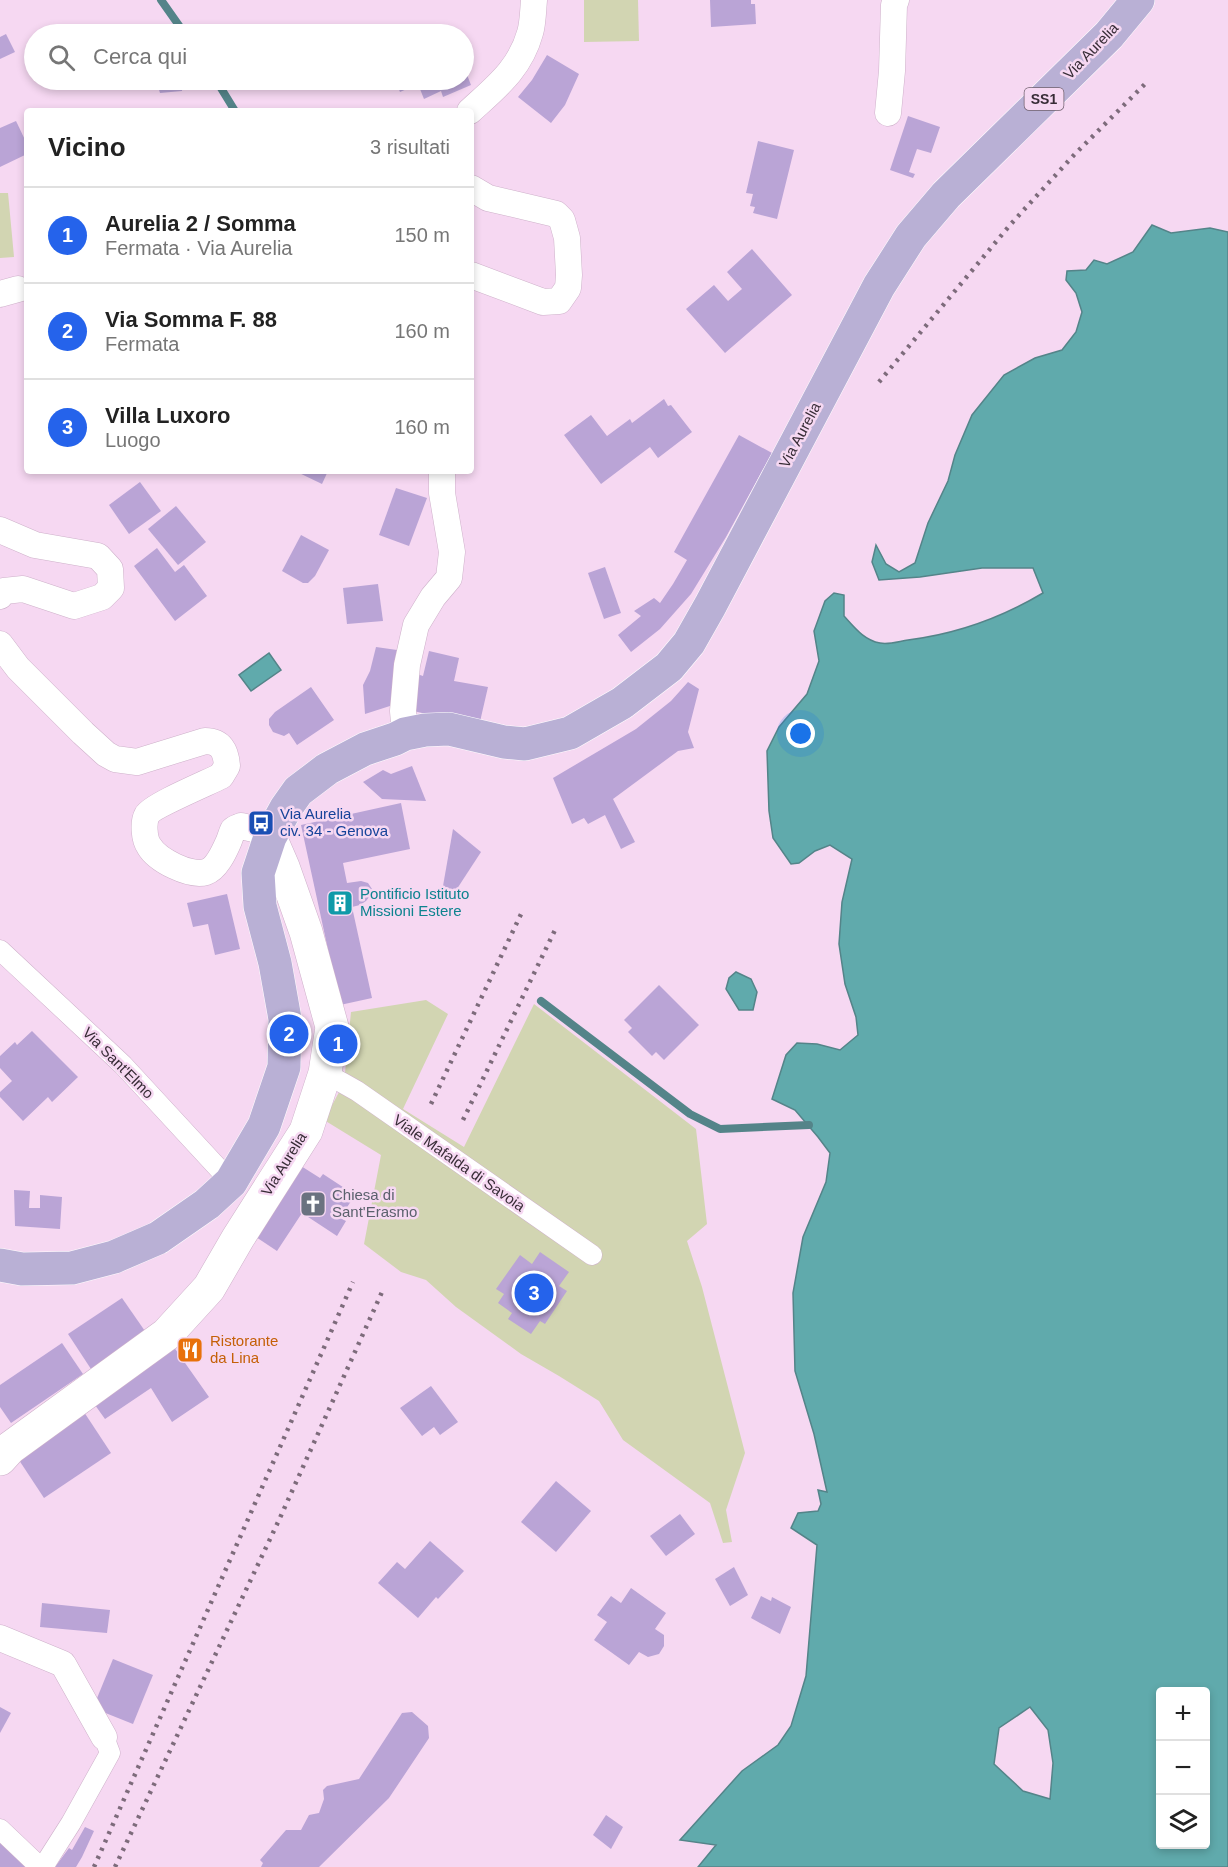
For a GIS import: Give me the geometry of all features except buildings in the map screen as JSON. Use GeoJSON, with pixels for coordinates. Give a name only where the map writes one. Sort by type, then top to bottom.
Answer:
{"type":"FeatureCollection","features":[{"type":"Feature","properties":{"kind":"main road","name":"Via Aurelia"},"geometry":{"type":"LineString","coordinates":[[270,837],[298,791],[327,769],[364,749],[405,734],[425,730],[449,729],[504,742],[525,744],[570,733],[622,704],[669,667],[689,643],[710,606],[879,286],[911,236],[946,195],[1109,35],[1138,0]]}},
{"type":"Feature","properties":{"kind":"main road"},"geometry":{"type":"LineString","coordinates":[[0,1265],[22,1269],[72,1268],[114,1257],[159,1238],[207,1203],[231,1182],[264,1126],[284,1067],[285,1019],[275,963],[260,906],[258,873],[270,837]]}},
{"type":"Feature","properties":{"kind":"street"},"geometry":{"type":"LineString","coordinates":[[473,108],[510,75],[524,52],[531,31],[534,0]]}},
{"type":"Feature","properties":{"kind":"street"},"geometry":{"type":"LineString","coordinates":[[888,113],[896,0]]}},
{"type":"Feature","properties":{"kind":"street"},"geometry":{"type":"LineString","coordinates":[[474,190],[488,198],[556,214],[562,220],[567,238],[568,288],[559,300],[543,302],[474,276]]}},
{"type":"Feature","properties":{"kind":"street"},"geometry":{"type":"LineString","coordinates":[[405,734],[403,711],[407,664],[416,625],[433,597],[449,578],[452,552],[441,474]]}},
{"type":"Feature","properties":{"kind":"street"},"geometry":{"type":"LineString","coordinates":[[0,530],[35,545],[98,556],[110,569],[111,588],[102,597],[74,606],[23,589],[4,591],[0,596]]}},
{"type":"Feature","properties":{"kind":"street"},"geometry":{"type":"LineString","coordinates":[[0,644],[26,676],[83,733],[106,754],[116,759],[137,762],[205,741],[214,741],[225,752],[227,766],[220,776],[155,806],[147,816],[145,836],[148,846],[165,861],[190,871],[206,872],[213,868],[233,831],[241,826],[254,829],[270,837]]}},
{"type":"Feature","properties":{"kind":"street","name":"Via Aurelia"},"geometry":{"type":"LineString","coordinates":[[0,1459],[9,1448],[166,1334],[209,1288],[306,1131],[325,1073],[332,1027],[306,932],[270,837]]}},
{"type":"Feature","properties":{"kind":"street","name":"Via Sant'Elmo"},"geometry":{"type":"LineString","coordinates":[[0,950],[123,1065],[231,1182]]}},
{"type":"Feature","properties":{"kind":"street","name":"Viale Mafalda di Savoia"},"geometry":{"type":"LineString","coordinates":[[325,1073],[357,1091],[592,1255]]}},
{"type":"Feature","properties":{"kind":"street"},"geometry":{"type":"LineString","coordinates":[[0,1638],[63,1664],[104,1737],[110,1753],[71,1823],[41,1867],[0,1829]]}},
{"type":"Feature","properties":{"kind":"shaded area"},"geometry":{"type":"Polygon","coordinates":[[[584,0],[638,0],[639,41],[584,42],[584,0]]]}},
{"type":"Feature","properties":{"kind":"shaded area"},"geometry":{"type":"Polygon","coordinates":[[[0,193],[8,193],[14,257],[0,258],[0,193]]]}},
{"type":"Feature","properties":{"kind":"shaded area"},"geometry":{"type":"Polygon","coordinates":[[[1152,225],[1171,233],[1210,228],[1228,232],[1228,1867],[698,1867],[716,1845],[680,1840],[742,1771],[778,1745],[791,1726],[806,1676],[817,1545],[791,1528],[798,1513],[818,1511],[821,1504],[818,1490],[827,1492],[814,1434],[795,1371],[793,1293],[803,1237],[826,1182],[830,1153],[795,1110],[772,1099],[786,1055],[797,1043],[817,1044],[840,1050],[858,1035],[856,1017],[845,984],[839,944],[842,902],[852,859],[830,845],[815,851],[799,863],[791,864],[773,838],[769,811],[767,751],[779,727],[807,694],[819,661],[814,631],[825,601],[834,593],[844,595],[844,616],[856,629],[869,639],[887,644],[944,634],[978,624],[1043,593],[1033,568],[982,568],[879,580],[872,562],[876,545],[886,564],[899,572],[915,563],[928,523],[948,481],[955,455],[972,415],[1004,375],[1035,358],[1062,350],[1076,332],[1082,312],[1076,293],[1066,280],[1067,271],[1086,270],[1094,260],[1107,264],[1133,252],[1152,225]],[[1030,1707],[999,1728],[994,1764],[1023,1791],[1050,1799],[1053,1763],[1048,1730],[1030,1707]]]}},
{"type":"Feature","properties":{"kind":"shaded area"},"geometry":{"type":"Polygon","coordinates":[[[269,653],[281,670],[251,691],[239,675],[269,653]]]}},
{"type":"Feature","properties":{"kind":"shaded area"},"geometry":{"type":"Polygon","coordinates":[[[736,972],[751,979],[757,992],[753,1010],[739,1010],[726,989],[729,978],[736,972]]]}},
{"type":"Feature","properties":{"kind":"shaded area"},"geometry":{"type":"Polygon","coordinates":[[[426,1000],[448,1014],[403,1109],[464,1147],[534,1004],[696,1129],[707,1224],[687,1241],[702,1287],[745,1453],[726,1510],[732,1542],[723,1543],[710,1503],[623,1440],[599,1401],[521,1354],[456,1307],[426,1280],[401,1272],[364,1244],[381,1155],[324,1120],[344,1083],[351,1012],[426,1000]]]}},
{"type":"Feature","properties":{"kind":"waterway"},"geometry":{"type":"LineString","coordinates":[[161,0],[178,24]]}},
{"type":"Feature","properties":{"kind":"waterway"},"geometry":{"type":"LineString","coordinates":[[222,90],[233,108]]}},
{"type":"Feature","properties":{"kind":"waterway"},"geometry":{"type":"LineString","coordinates":[[541,1001],[690,1114],[720,1129],[809,1125]]}},
{"type":"Feature","properties":{"kind":"railway"},"geometry":{"type":"LineString","coordinates":[[879,382],[1010,225],[1074,155],[1148,81]]}},
{"type":"Feature","properties":{"kind":"railway"},"geometry":{"type":"LineString","coordinates":[[431,1104],[522,912]]}},
{"type":"Feature","properties":{"kind":"railway"},"geometry":{"type":"LineString","coordinates":[[463,1120],[555,930]]}},
{"type":"Feature","properties":{"kind":"railway"},"geometry":{"type":"LineString","coordinates":[[94,1867],[353,1282]]}},
{"type":"Feature","properties":{"kind":"railway"},"geometry":{"type":"LineString","coordinates":[[115,1867],[279,1520],[382,1292]]}},
{"type":"Feature","properties":{"kind":"place","name":"Via Aurelia civ. 34 - Genova"},"geometry":{"type":"Point","coordinates":[261,823]}},
{"type":"Feature","properties":{"kind":"place","name":"Pontificio Istituto Missioni Estere"},"geometry":{"type":"Point","coordinates":[340,903]}},
{"type":"Feature","properties":{"kind":"place","name":"Via Somma F. 88"},"geometry":{"type":"Point","coordinates":[289,1034]}},
{"type":"Feature","properties":{"kind":"place","name":"Aurelia 2 / Somma"},"geometry":{"type":"Point","coordinates":[338,1044]}},
{"type":"Feature","properties":{"kind":"place","name":"Chiesa di Sant'Erasmo"},"geometry":{"type":"Point","coordinates":[313,1204]}},
{"type":"Feature","properties":{"kind":"place","name":"Villa Luxoro"},"geometry":{"type":"Point","coordinates":[534,1293]}},
{"type":"Feature","properties":{"kind":"place","name":"Ristorante da Lina"},"geometry":{"type":"Point","coordinates":[190,1350]}}]}
